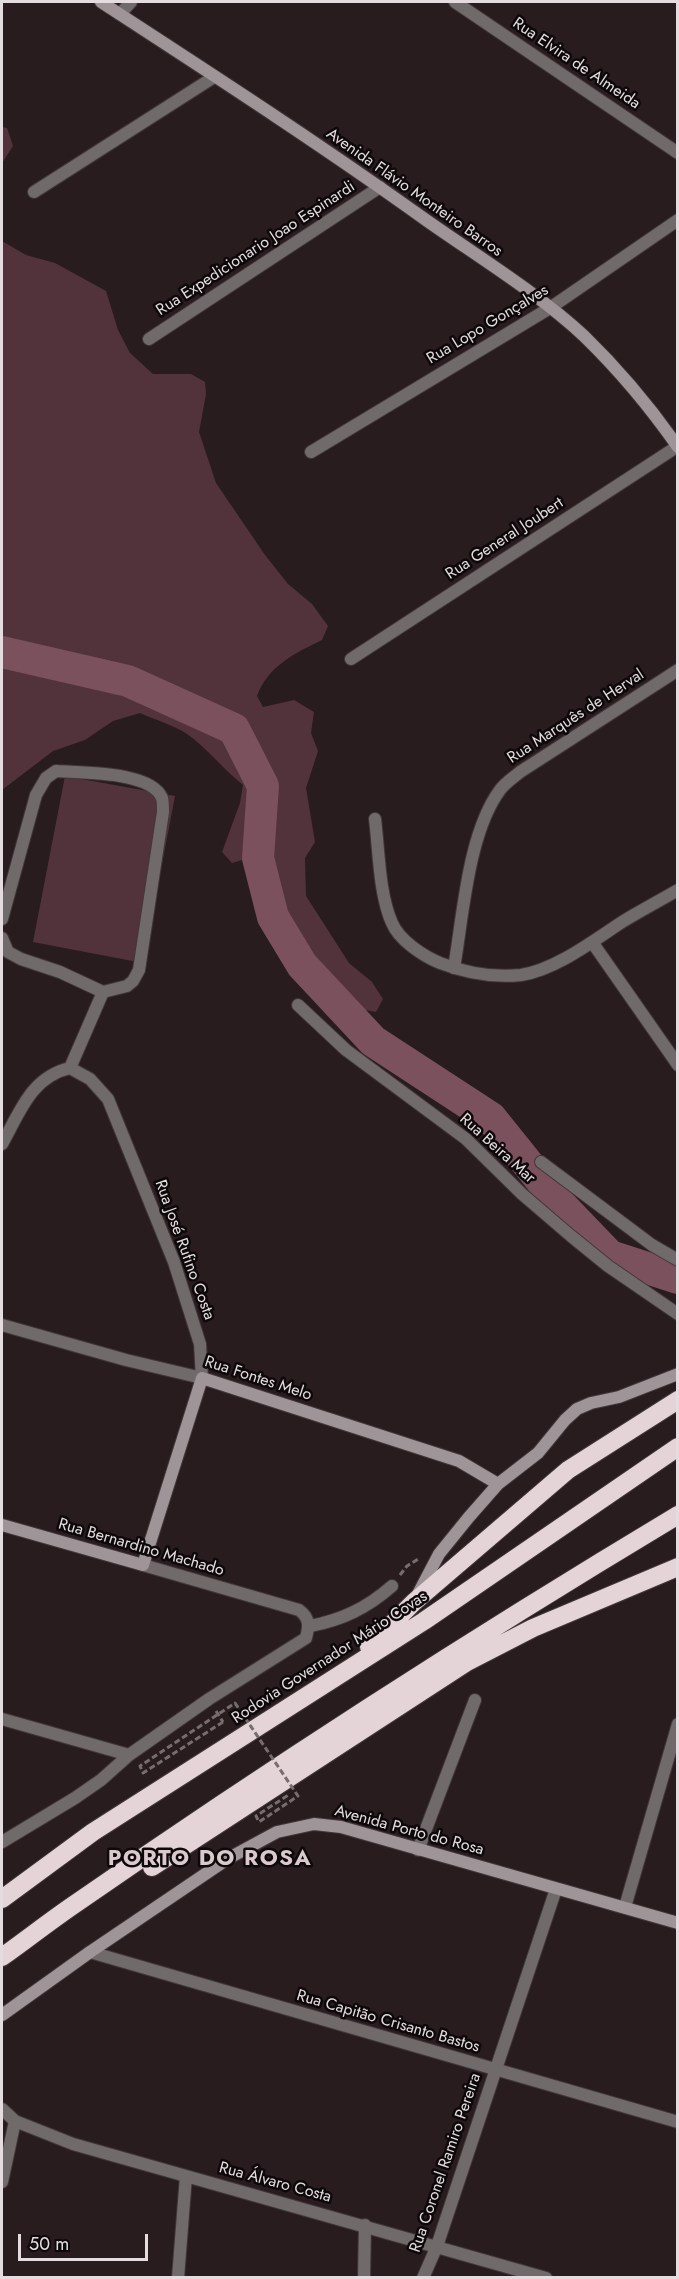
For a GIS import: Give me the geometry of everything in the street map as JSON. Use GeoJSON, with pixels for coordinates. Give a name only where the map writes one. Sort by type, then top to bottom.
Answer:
{"type":"FeatureCollection","features":[{"type":"Feature","properties":{"kind":"highway"},"geometry":{"type":"LineString","coordinates":[[344,1673],[414,1602],[568,1470],[678,1400]]}},
{"type":"Feature","properties":{"kind":"highway","name":"Rodovia Governador Mário Covas"},"geometry":{"type":"LineString","coordinates":[[2,1899],[93,1833],[424,1621],[678,1447]]}},
{"type":"Feature","properties":{"kind":"highway"},"geometry":{"type":"LineString","coordinates":[[2,1957],[75,1904],[265,1776],[439,1663],[678,1515]]}},
{"type":"Feature","properties":{"kind":"highway"},"geometry":{"type":"LineString","coordinates":[[75,1904],[151,1868],[288,1786],[411,1696],[495,1647],[678,1567]]}},
{"type":"Feature","properties":{"kind":"street","name":"Avenida Flávio Monteiro Barros"},"geometry":{"type":"LineString","coordinates":[[101,2],[380,187],[550,308],[582,335],[613,366],[648,405],[677,447]]}},
{"type":"Feature","properties":{"kind":"street"},"geometry":{"type":"LineString","coordinates":[[120,14],[131,2]]}},
{"type":"Feature","properties":{"kind":"street","name":"Rua Elvira de Almeida"},"geometry":{"type":"LineString","coordinates":[[455,2],[678,153]]}},
{"type":"Feature","properties":{"kind":"street"},"geometry":{"type":"LineString","coordinates":[[34,192],[214,77]]}},
{"type":"Feature","properties":{"kind":"street","name":"Rua Expedicionario Joao Espinardi"},"geometry":{"type":"LineString","coordinates":[[149,339],[380,187]]}},
{"type":"Feature","properties":{"kind":"street","name":"Rua Lopo Gonçalves"},"geometry":{"type":"LineString","coordinates":[[311,452],[550,308],[678,220]]}},
{"type":"Feature","properties":{"kind":"street","name":"Rua General Joubert"},"geometry":{"type":"LineString","coordinates":[[351,659],[677,447]]}},
{"type":"Feature","properties":{"kind":"street","name":"Rua Marquês de Herval"},"geometry":{"type":"LineString","coordinates":[[454,968],[474,846],[484,819],[500,790],[520,772],[678,670]]}},
{"type":"Feature","properties":{"kind":"street"},"geometry":{"type":"LineString","coordinates":[[2,919],[36,795],[50,774],[56,771],[125,776],[153,787],[162,799],[163,812],[139,970],[133,981],[127,986],[103,992],[60,972],[21,959],[8,952],[2,938]]}},
{"type":"Feature","properties":{"kind":"street"},"geometry":{"type":"LineString","coordinates":[[375,819],[386,908],[393,926],[406,941],[429,959],[454,968],[489,976],[522,975],[541,969],[592,942],[678,890]]}},
{"type":"Feature","properties":{"kind":"street"},"geometry":{"type":"LineString","coordinates":[[592,942],[678,1065]]}},
{"type":"Feature","properties":{"kind":"street"},"geometry":{"type":"LineString","coordinates":[[2,1144],[32,1090],[54,1072],[70,1068],[103,992]]}},
{"type":"Feature","properties":{"kind":"street","name":"Rua Beira Mar"},"geometry":{"type":"LineString","coordinates":[[298,1005],[346,1050],[466,1139],[522,1194],[571,1236],[608,1266],[678,1314]]}},
{"type":"Feature","properties":{"kind":"street","name":"Rua José Rufino Costa"},"geometry":{"type":"LineString","coordinates":[[70,1068],[90,1079],[108,1099],[174,1262],[200,1344],[202,1378],[143,1565]]}},
{"type":"Feature","properties":{"kind":"street"},"geometry":{"type":"LineString","coordinates":[[541,1162],[652,1245],[678,1260]]}},
{"type":"Feature","properties":{"kind":"street","name":"Rua Fontes Melo"},"geometry":{"type":"LineString","coordinates":[[2,1325],[114,1357],[202,1378],[459,1461],[498,1484]]}},
{"type":"Feature","properties":{"kind":"street"},"geometry":{"type":"LineString","coordinates":[[414,1602],[439,1554],[498,1484],[538,1453],[577,1409],[591,1403],[619,1397],[678,1374]]}},
{"type":"Feature","properties":{"kind":"street","name":"Rua Bernardino Machado"},"geometry":{"type":"LineString","coordinates":[[2,1525],[298,1610],[305,1614],[310,1626]]}},
{"type":"Feature","properties":{"kind":"street"},"geometry":{"type":"LineString","coordinates":[[2,1842],[75,1798],[129,1755],[215,1695],[306,1638],[310,1626],[331,1622],[374,1602],[392,1586]]}},
{"type":"Feature","properties":{"kind":"street"},"geometry":{"type":"LineString","coordinates":[[417,1850],[475,1700]]}},
{"type":"Feature","properties":{"kind":"street"},"geometry":{"type":"LineString","coordinates":[[2,1719],[129,1755]]}},
{"type":"Feature","properties":{"kind":"street"},"geometry":{"type":"LineString","coordinates":[[625,1907],[678,1724]]}},
{"type":"Feature","properties":{"kind":"street","name":"Avenida Porto do Rosa"},"geometry":{"type":"LineString","coordinates":[[2,2015],[229,1858],[277,1832],[314,1824],[341,1827],[678,1923]]}},
{"type":"Feature","properties":{"kind":"street","name":"Rua Coronel Ramiro Pereira"},"geometry":{"type":"LineString","coordinates":[[423,2277],[437,2246],[556,1889]]}},
{"type":"Feature","properties":{"kind":"street","name":"Rua Capitão Crisanto Bastos"},"geometry":{"type":"LineString","coordinates":[[90,1952],[678,2122]]}},
{"type":"Feature","properties":{"kind":"street","name":"Rua Álvaro Costa"},"geometry":{"type":"LineString","coordinates":[[2,2109],[15,2121],[73,2144],[546,2277]]}},
{"type":"Feature","properties":{"kind":"street"},"geometry":{"type":"LineString","coordinates":[[2,2182],[15,2121]]}},
{"type":"Feature","properties":{"kind":"street"},"geometry":{"type":"LineString","coordinates":[[178,2277],[186,2176]]}},
{"type":"Feature","properties":{"kind":"street"},"geometry":{"type":"LineString","coordinates":[[364,2277],[365,2225]]}},
{"type":"Feature","properties":{"kind":"path"},"geometry":{"type":"LineString","coordinates":[[392,1586],[406,1566],[416,1559],[439,1554]]}},
{"type":"Feature","properties":{"kind":"path"},"geometry":{"type":"LineString","coordinates":[[223,1722],[143,1773],[140,1766],[235,1703],[264,1745],[288,1786],[298,1796],[259,1822],[256,1816],[288,1786]]}},
{"type":"Feature","properties":{"kind":"shaded area"},"geometry":{"type":"Polygon","coordinates":[[[2,127],[7,128],[13,146],[2,163],[2,127]]]}},
{"type":"Feature","properties":{"kind":"shaded area"},"geometry":{"type":"Polygon","coordinates":[[[2,241],[26,255],[55,263],[106,291],[118,330],[130,353],[153,374],[191,374],[205,382],[206,394],[199,432],[216,483],[265,555],[288,584],[312,604],[328,626],[322,640],[292,656],[275,669],[268,676],[257,696],[263,707],[294,700],[314,712],[311,733],[318,751],[306,788],[315,842],[305,858],[306,896],[349,963],[372,982],[383,999],[376,1012],[354,1008],[310,954],[286,917],[270,875],[265,851],[268,800],[255,822],[249,858],[232,863],[222,852],[240,803],[243,785],[202,746],[182,731],[140,713],[113,721],[85,740],[53,751],[2,790],[2,241]]]}},
{"type":"Feature","properties":{"kind":"shaded area"},"geometry":{"type":"Polygon","coordinates":[[[65,776],[175,796],[143,963],[33,942],[65,776]]]}},
{"type":"Feature","properties":{"kind":"waterway"},"geometry":{"type":"LineString","coordinates":[[2,652],[128,681],[234,729],[263,786],[258,858],[273,917],[302,965],[373,1041],[491,1118],[560,1204],[610,1256],[678,1278]]}},
{"type":"Feature","properties":{"kind":"district","name":"PORTO DO ROSA"},"geometry":{"type":"Point","coordinates":[210,1860]}}]}
